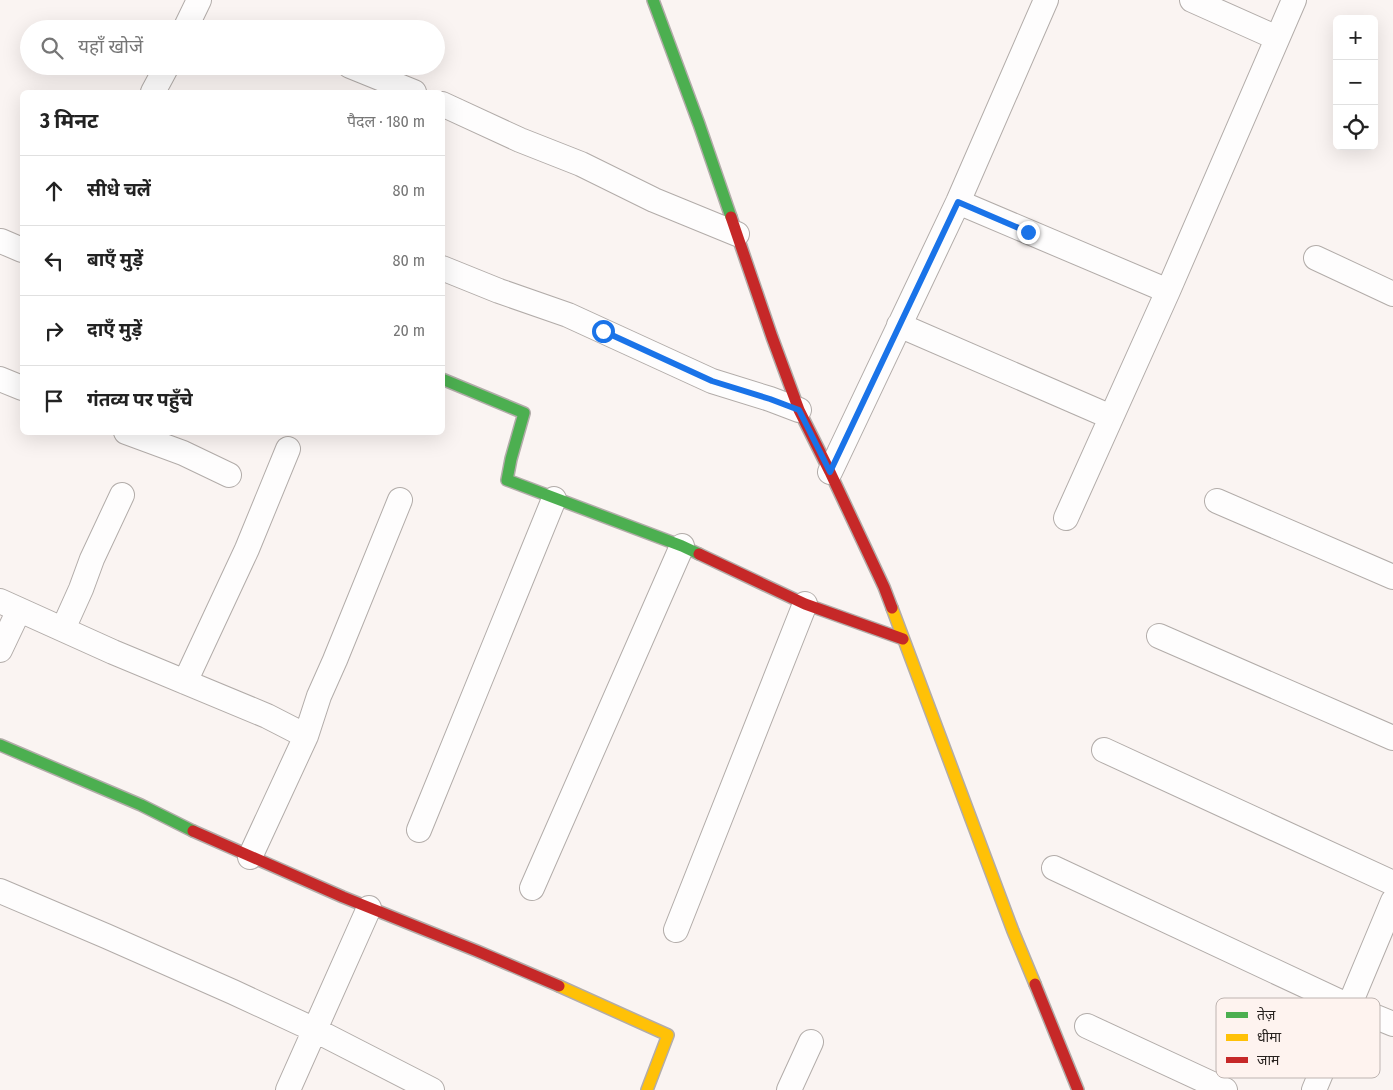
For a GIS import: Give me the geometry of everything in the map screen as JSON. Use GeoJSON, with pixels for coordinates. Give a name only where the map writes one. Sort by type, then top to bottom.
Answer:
{"type":"FeatureCollection","features":[{"type":"Feature","properties":{"kind":"street"},"geometry":{"type":"LineString","coordinates":[[189,20],[199,0]]}},
{"type":"Feature","properties":{"kind":"street"},"geometry":{"type":"LineString","coordinates":[[653,0],[699,124],[799,410],[884,587],[1013,931],[1078,1090]]}},
{"type":"Feature","properties":{"kind":"street"},"geometry":{"type":"LineString","coordinates":[[830,472],[958,202],[1046,0]]}},
{"type":"Feature","properties":{"kind":"street"},"geometry":{"type":"LineString","coordinates":[[1192,0],[1277,38]]}},
{"type":"Feature","properties":{"kind":"street"},"geometry":{"type":"LineString","coordinates":[[1066,518],[1168,291],[1294,0]]}},
{"type":"Feature","properties":{"kind":"street"},"geometry":{"type":"LineString","coordinates":[[154,90],[162,75]]}},
{"type":"Feature","properties":{"kind":"street"},"geometry":{"type":"LineString","coordinates":[[372,75],[409,90]]}},
{"type":"Feature","properties":{"kind":"street"},"geometry":{"type":"LineString","coordinates":[[445,105],[520,140],[581,164],[654,200],[737,234]]}},
{"type":"Feature","properties":{"kind":"street"},"geometry":{"type":"LineString","coordinates":[[958,202],[1168,291]]}},
{"type":"Feature","properties":{"kind":"street"},"geometry":{"type":"LineString","coordinates":[[1316,258],[1393,294]]}},
{"type":"Feature","properties":{"kind":"street"},"geometry":{"type":"LineString","coordinates":[[445,269],[568,315],[712,381],[799,410]]}},
{"type":"Feature","properties":{"kind":"street"},"geometry":{"type":"LineString","coordinates":[[899,325],[1111,417]]}},
{"type":"Feature","properties":{"kind":"street"},"geometry":{"type":"LineString","coordinates":[[445,380],[524,413],[506,480],[682,546],[805,604],[903,639]]}},
{"type":"Feature","properties":{"kind":"street"},"geometry":{"type":"LineString","coordinates":[[134,435],[183,453],[229,475]]}},
{"type":"Feature","properties":{"kind":"street"},"geometry":{"type":"LineString","coordinates":[[185,682],[247,549],[288,449]]}},
{"type":"Feature","properties":{"kind":"street"},"geometry":{"type":"LineString","coordinates":[[63,629],[92,559],[122,495]]}},
{"type":"Feature","properties":{"kind":"street"},"geometry":{"type":"LineString","coordinates":[[420,830],[554,499]]}},
{"type":"Feature","properties":{"kind":"street"},"geometry":{"type":"LineString","coordinates":[[250,857],[306,736],[319,696],[400,500]]}},
{"type":"Feature","properties":{"kind":"street"},"geometry":{"type":"LineString","coordinates":[[1217,501],[1393,577]]}},
{"type":"Feature","properties":{"kind":"street"},"geometry":{"type":"LineString","coordinates":[[532,888],[682,546]]}},
{"type":"Feature","properties":{"kind":"street"},"geometry":{"type":"LineString","coordinates":[[676,930],[805,604]]}},
{"type":"Feature","properties":{"kind":"street"},"geometry":{"type":"LineString","coordinates":[[0,650],[10,606],[266,716],[306,736]]}},
{"type":"Feature","properties":{"kind":"street"},"geometry":{"type":"LineString","coordinates":[[1159,636],[1393,738]]}},
{"type":"Feature","properties":{"kind":"street"},"geometry":{"type":"LineString","coordinates":[[0,745],[141,805],[250,857],[502,962],[668,1035],[647,1090]]}},
{"type":"Feature","properties":{"kind":"street"},"geometry":{"type":"LineString","coordinates":[[1104,750],[1393,883]]}},
{"type":"Feature","properties":{"kind":"street"},"geometry":{"type":"LineString","coordinates":[[1054,868],[1333,998]]}},
{"type":"Feature","properties":{"kind":"street"},"geometry":{"type":"LineString","coordinates":[[0,891],[233,992],[315,1030],[432,1090]]}},
{"type":"Feature","properties":{"kind":"street"},"geometry":{"type":"LineString","coordinates":[[1353,998],[1393,901]]}},
{"type":"Feature","properties":{"kind":"street"},"geometry":{"type":"LineString","coordinates":[[288,1090],[369,908]]}},
{"type":"Feature","properties":{"kind":"street"},"geometry":{"type":"LineString","coordinates":[[1380,1019],[1393,1024]]}},
{"type":"Feature","properties":{"kind":"street"},"geometry":{"type":"LineString","coordinates":[[1087,1026],[1225,1090]]}},
{"type":"Feature","properties":{"kind":"street"},"geometry":{"type":"LineString","coordinates":[[788,1090],[811,1042]]}},
{"type":"Feature","properties":{"kind":"street"},"geometry":{"type":"LineString","coordinates":[[1314,1090],[1319,1078]]}},
{"type":"Feature","properties":{"kind":"traffic: fast"},"geometry":{"type":"LineString","coordinates":[[653,0],[731,217]]}},
{"type":"Feature","properties":{"kind":"traffic: fast"},"geometry":{"type":"LineString","coordinates":[[445,380],[524,413],[507,480],[699,554]]}},
{"type":"Feature","properties":{"kind":"traffic: fast"},"geometry":{"type":"LineString","coordinates":[[0,745],[141,805],[193,831]]}},
{"type":"Feature","properties":{"kind":"traffic: slow"},"geometry":{"type":"LineString","coordinates":[[892,608],[1013,931],[1035,984]]}},
{"type":"Feature","properties":{"kind":"traffic: slow"},"geometry":{"type":"LineString","coordinates":[[559,986],[668,1035],[647,1090]]}},
{"type":"Feature","properties":{"kind":"traffic: jam"},"geometry":{"type":"LineString","coordinates":[[731,217],[799,410],[830,472],[892,608]]}},
{"type":"Feature","properties":{"kind":"traffic: jam"},"geometry":{"type":"LineString","coordinates":[[699,554],[805,604],[903,639]]}},
{"type":"Feature","properties":{"kind":"traffic: jam"},"geometry":{"type":"LineString","coordinates":[[193,831],[343,897],[559,986]]}},
{"type":"Feature","properties":{"kind":"traffic: jam"},"geometry":{"type":"LineString","coordinates":[[1035,984],[1078,1090]]}},
{"type":"Feature","properties":{"kind":"route"},"geometry":{"type":"LineString","coordinates":[[603,331],[712,381],[799,410],[830,472],[958,202],[1028,232]]}}]}
